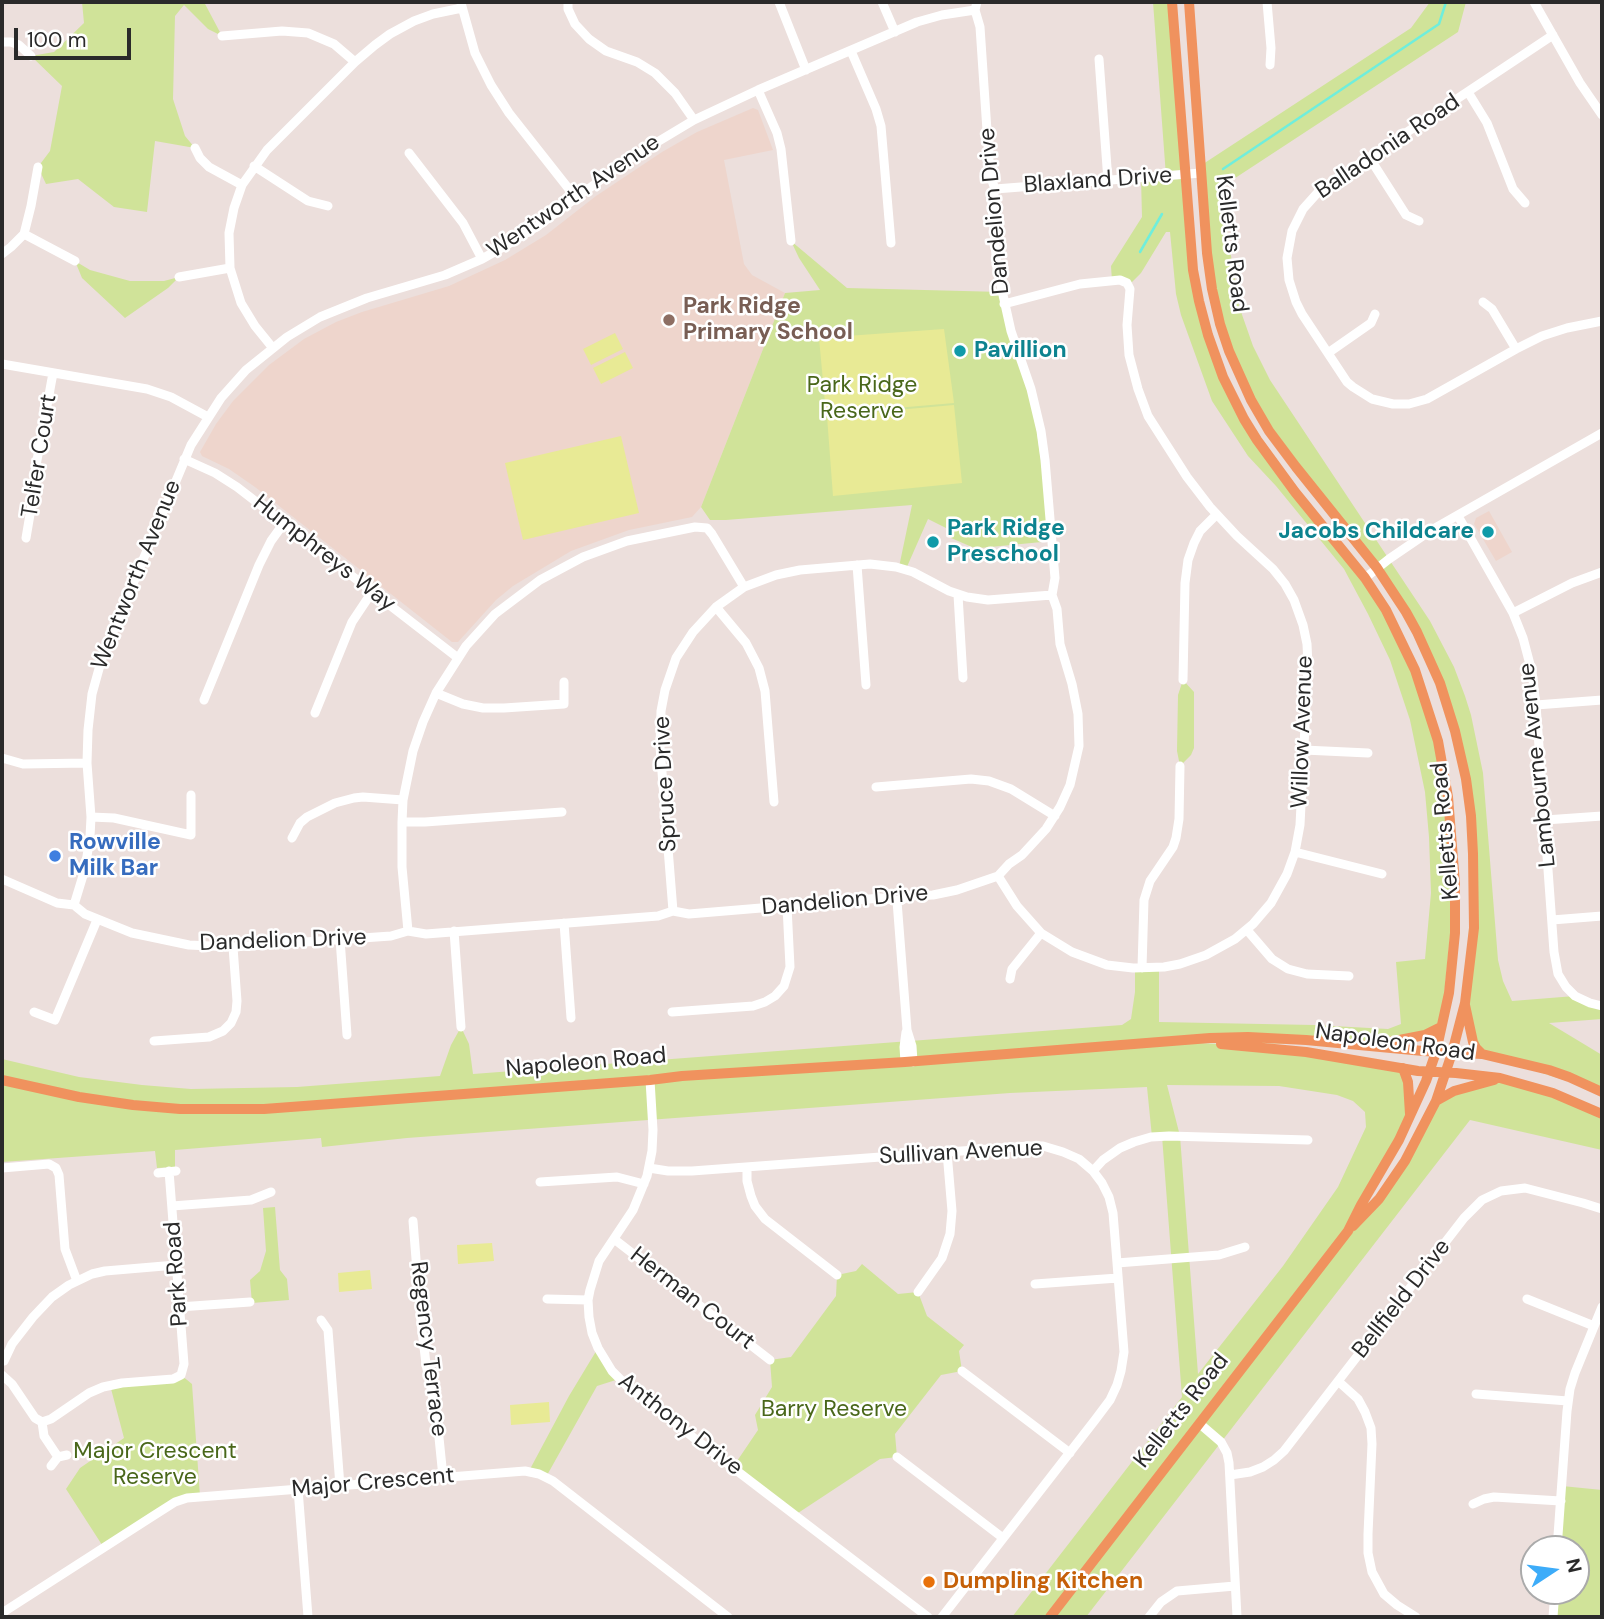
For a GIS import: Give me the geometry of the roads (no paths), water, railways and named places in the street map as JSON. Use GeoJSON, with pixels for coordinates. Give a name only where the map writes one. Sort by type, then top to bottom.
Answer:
{"type":"FeatureCollection","features":[{"type":"Feature","properties":{"kind":"main road","name":"Kelletts Road"},"geometry":{"type":"LineString","coordinates":[[1050,1617],[1348,1231],[1410,1118],[1429,1072],[1436,1052],[1452,975],[1456,909],[1453,846],[1443,764],[1432,717],[1408,652],[1365,578],[1266,453],[1223,377],[1208,335],[1199,301],[1191,250],[1172,2]]}},
{"type":"Feature","properties":{"kind":"main road","name":"Kelletts Road"},"geometry":{"type":"LineString","coordinates":[[1189,2],[1207,253],[1220,324],[1239,376],[1259,415],[1281,448],[1377,568],[1406,612],[1427,653],[1448,707],[1461,755],[1471,816],[1475,909],[1472,947],[1465,1003],[1452,1053],[1436,1101],[1418,1138],[1393,1180],[1371,1209],[1348,1231]]}},
{"type":"Feature","properties":{"kind":"main road"},"geometry":{"type":"LineString","coordinates":[[1465,1003],[1473,1042],[1482,1054]]}},
{"type":"Feature","properties":{"kind":"main road"},"geometry":{"type":"LineString","coordinates":[[1374,1045],[1425,1035],[1441,1027]]}},
{"type":"Feature","properties":{"kind":"main road","name":"Napoleon Road"},"geometry":{"type":"LineString","coordinates":[[2,1080],[104,1101],[217,1110],[320,1105],[1210,1038],[1261,1037],[1482,1054],[1549,1070],[1602,1092]]}},
{"type":"Feature","properties":{"kind":"main road","name":"Napoleon Road"},"geometry":{"type":"LineString","coordinates":[[1176,1042],[1306,1052],[1429,1072],[1500,1078],[1553,1093],[1602,1114]]}},
{"type":"Feature","properties":{"kind":"main road"},"geometry":{"type":"LineString","coordinates":[[1403,1068],[1408,1082],[1410,1118]]}},
{"type":"Feature","properties":{"kind":"main road"},"geometry":{"type":"LineString","coordinates":[[1436,1101],[1454,1091],[1500,1078]]}},
{"type":"Feature","properties":{"kind":"street"},"geometry":{"type":"LineString","coordinates":[[568,2],[575,24],[589,39],[606,51],[636,62],[655,73],[676,93],[694,120]]}},
{"type":"Feature","properties":{"kind":"street"},"geometry":{"type":"LineString","coordinates":[[779,2],[806,70]]}},
{"type":"Feature","properties":{"kind":"street"},"geometry":{"type":"LineString","coordinates":[[882,2],[895,32]]}},
{"type":"Feature","properties":{"kind":"street"},"geometry":{"type":"LineString","coordinates":[[1267,2],[1270,65]]}},
{"type":"Feature","properties":{"kind":"street"},"geometry":{"type":"LineString","coordinates":[[1534,2],[1580,83],[1602,115]]}},
{"type":"Feature","properties":{"kind":"street"},"geometry":{"type":"LineString","coordinates":[[272,347],[255,327],[241,303],[230,268],[231,221],[236,199],[254,166],[273,144],[355,62],[398,29],[461,5],[475,52],[495,91],[509,113],[576,198]]}},
{"type":"Feature","properties":{"kind":"street","name":"Wentworth Avenue"},"geometry":{"type":"LineString","coordinates":[[74,905],[85,869],[91,817],[87,763],[90,712],[102,658],[184,459],[208,417],[233,383],[253,363],[305,324],[332,311],[445,275],[482,259],[528,233],[629,159],[694,120],[895,32],[935,16],[976,6]]}},
{"type":"Feature","properties":{"kind":"street","name":"Dandelion Drive"},"geometry":{"type":"LineString","coordinates":[[2,879],[57,903],[74,905],[82,913],[132,933],[189,945],[233,947],[391,936],[408,931],[421,934],[658,916],[673,911],[689,914],[881,898],[897,901],[910,896],[957,890],[998,876],[1030,848],[1055,816],[1064,798],[1079,746],[1079,730],[1076,698],[1062,651],[1057,609],[1052,595],[1055,578],[1044,443],[1035,404],[1014,343],[998,268],[992,204],[995,189],[990,175],[980,27],[976,6]]}},
{"type":"Feature","properties":{"kind":"street"},"geometry":{"type":"LineString","coordinates":[[222,36],[302,32],[327,40],[355,62]]}},
{"type":"Feature","properties":{"kind":"street","name":"Balladonia Road"},"geometry":{"type":"LineString","coordinates":[[1553,36],[1327,184],[1308,202],[1295,224],[1288,248],[1287,269],[1291,291],[1302,314],[1328,353],[1353,387],[1378,402],[1401,405],[1420,401],[1516,349],[1550,334],[1602,321]]}},
{"type":"Feature","properties":{"kind":"street"},"geometry":{"type":"LineString","coordinates":[[2,42],[19,45],[31,56]]}},
{"type":"Feature","properties":{"kind":"street"},"geometry":{"type":"LineString","coordinates":[[852,51],[881,126],[891,243]]}},
{"type":"Feature","properties":{"kind":"street"},"geometry":{"type":"LineString","coordinates":[[1099,59],[1108,180]]}},
{"type":"Feature","properties":{"kind":"street"},"geometry":{"type":"LineString","coordinates":[[758,90],[781,149],[791,241]]}},
{"type":"Feature","properties":{"kind":"street"},"geometry":{"type":"LineString","coordinates":[[1468,92],[1487,123],[1513,189],[1525,202]]}},
{"type":"Feature","properties":{"kind":"street"},"geometry":{"type":"LineString","coordinates":[[195,148],[209,167],[242,185]]}},
{"type":"Feature","properties":{"kind":"street"},"geometry":{"type":"LineString","coordinates":[[408,153],[463,223],[482,259]]}},
{"type":"Feature","properties":{"kind":"street"},"geometry":{"type":"LineString","coordinates":[[1369,157],[1406,215],[1419,221]]}},
{"type":"Feature","properties":{"kind":"street"},"geometry":{"type":"LineString","coordinates":[[254,166],[308,201],[328,206]]}},
{"type":"Feature","properties":{"kind":"street"},"geometry":{"type":"LineString","coordinates":[[2,254],[12,247],[23,233],[38,167]]}},
{"type":"Feature","properties":{"kind":"street","name":"Blaxland Drive"},"geometry":{"type":"LineString","coordinates":[[995,189],[1200,173]]}},
{"type":"Feature","properties":{"kind":"street"},"geometry":{"type":"LineString","coordinates":[[23,233],[75,261]]}},
{"type":"Feature","properties":{"kind":"street"},"geometry":{"type":"LineString","coordinates":[[179,276],[230,268]]}},
{"type":"Feature","properties":{"kind":"street","name":"Willow Avenue"},"geometry":{"type":"LineString","coordinates":[[998,876],[1017,906],[1041,933],[1082,957],[1108,965],[1142,968],[1171,966],[1226,945],[1247,930],[1265,911],[1287,874],[1295,852],[1300,825],[1308,656],[1306,635],[1289,592],[1273,569],[1237,536],[1204,500],[1156,430],[1142,401],[1129,355],[1127,326],[1130,289],[1127,283],[1120,280],[1080,284],[1004,304]]}},
{"type":"Feature","properties":{"kind":"street"},"geometry":{"type":"LineString","coordinates":[[1483,302],[1492,309],[1516,349]]}},
{"type":"Feature","properties":{"kind":"street"},"geometry":{"type":"LineString","coordinates":[[1328,353],[1371,323],[1375,314]]}},
{"type":"Feature","properties":{"kind":"street"},"geometry":{"type":"LineString","coordinates":[[2,364],[153,390],[208,417]]}},
{"type":"Feature","properties":{"kind":"street","name":"Telfer Court"},"geometry":{"type":"LineString","coordinates":[[26,538],[53,373]]}},
{"type":"Feature","properties":{"kind":"street"},"geometry":{"type":"LineString","coordinates":[[1365,578],[1430,531],[1602,433]]}},
{"type":"Feature","properties":{"kind":"street","name":"Humphreys Way"},"geometry":{"type":"LineString","coordinates":[[184,459],[228,480],[458,658]]}},
{"type":"Feature","properties":{"kind":"street"},"geometry":{"type":"LineString","coordinates":[[1183,680],[1188,560],[1200,531],[1216,514]]}},
{"type":"Feature","properties":{"kind":"street","name":"Lambourne Avenue"},"geometry":{"type":"LineString","coordinates":[[1458,516],[1513,613],[1528,655],[1536,705],[1556,964],[1563,983],[1571,992],[1590,1003],[1602,1006]]}},
{"type":"Feature","properties":{"kind":"street"},"geometry":{"type":"LineString","coordinates":[[204,700],[259,565],[284,523]]}},
{"type":"Feature","properties":{"kind":"street"},"geometry":{"type":"LineString","coordinates":[[408,931],[402,867],[402,822],[403,800],[413,751],[436,693],[458,658],[495,614],[523,591],[564,566],[596,552],[627,541],[708,524],[744,587]]}},
{"type":"Feature","properties":{"kind":"street"},"geometry":{"type":"LineString","coordinates":[[857,565],[866,685]]}},
{"type":"Feature","properties":{"kind":"street","name":"Spruce Drive"},"geometry":{"type":"LineString","coordinates":[[673,911],[660,747],[661,711],[668,678],[681,649],[716,607],[744,587],[785,572],[857,565],[886,565],[904,569],[958,595],[988,600],[1052,595]]}},
{"type":"Feature","properties":{"kind":"street"},"geometry":{"type":"LineString","coordinates":[[1513,613],[1572,583],[1602,572]]}},
{"type":"Feature","properties":{"kind":"street"},"geometry":{"type":"LineString","coordinates":[[315,713],[352,622],[372,592]]}},
{"type":"Feature","properties":{"kind":"street"},"geometry":{"type":"LineString","coordinates":[[958,595],[963,678]]}},
{"type":"Feature","properties":{"kind":"street"},"geometry":{"type":"LineString","coordinates":[[716,607],[746,643],[759,668],[765,691],[774,802]]}},
{"type":"Feature","properties":{"kind":"street"},"geometry":{"type":"LineString","coordinates":[[436,693],[463,704],[483,708],[564,704],[564,682]]}},
{"type":"Feature","properties":{"kind":"street"},"geometry":{"type":"LineString","coordinates":[[1536,705],[1602,700]]}},
{"type":"Feature","properties":{"kind":"street"},"geometry":{"type":"LineString","coordinates":[[1304,750],[1368,753]]}},
{"type":"Feature","properties":{"kind":"street"},"geometry":{"type":"LineString","coordinates":[[2,758],[23,764],[87,763]]}},
{"type":"Feature","properties":{"kind":"street"},"geometry":{"type":"LineString","coordinates":[[1142,968],[1144,900],[1150,881],[1176,838],[1180,766]]}},
{"type":"Feature","properties":{"kind":"street"},"geometry":{"type":"LineString","coordinates":[[876,786],[989,780],[1011,789],[1055,816]]}},
{"type":"Feature","properties":{"kind":"street"},"geometry":{"type":"LineString","coordinates":[[91,817],[114,818],[191,835],[191,795]]}},
{"type":"Feature","properties":{"kind":"street"},"geometry":{"type":"LineString","coordinates":[[292,838],[300,823],[307,817],[345,800],[377,797],[403,800]]}},
{"type":"Feature","properties":{"kind":"street"},"geometry":{"type":"LineString","coordinates":[[402,822],[562,812]]}},
{"type":"Feature","properties":{"kind":"street"},"geometry":{"type":"LineString","coordinates":[[1545,820],[1602,816]]}},
{"type":"Feature","properties":{"kind":"street"},"geometry":{"type":"LineString","coordinates":[[1295,852],[1382,874]]}},
{"type":"Feature","properties":{"kind":"street"},"geometry":{"type":"LineString","coordinates":[[897,901],[907,1030],[912,1046],[909,1062]]}},
{"type":"Feature","properties":{"kind":"street"},"geometry":{"type":"LineString","coordinates":[[672,1012],[753,1006],[775,996],[784,986],[790,967],[787,906]]}},
{"type":"Feature","properties":{"kind":"street"},"geometry":{"type":"LineString","coordinates":[[1552,920],[1602,916]]}},
{"type":"Feature","properties":{"kind":"street"},"geometry":{"type":"LineString","coordinates":[[34,1012],[55,1020],[97,919]]}},
{"type":"Feature","properties":{"kind":"street"},"geometry":{"type":"LineString","coordinates":[[564,923],[571,1018]]}},
{"type":"Feature","properties":{"kind":"street"},"geometry":{"type":"LineString","coordinates":[[1247,930],[1272,958],[1288,969],[1307,974],[1349,976]]}},
{"type":"Feature","properties":{"kind":"street"},"geometry":{"type":"LineString","coordinates":[[454,931],[461,1027]]}},
{"type":"Feature","properties":{"kind":"street"},"geometry":{"type":"LineString","coordinates":[[1010,979],[1012,969],[1041,933]]}},
{"type":"Feature","properties":{"kind":"street"},"geometry":{"type":"LineString","coordinates":[[340,939],[347,1035]]}},
{"type":"Feature","properties":{"kind":"street"},"geometry":{"type":"LineString","coordinates":[[155,1041],[209,1037],[223,1031],[231,1023],[237,1001],[233,947]]}},
{"type":"Feature","properties":{"kind":"street","name":"Anthony Drive"},"geometry":{"type":"LineString","coordinates":[[650,1080],[653,1130],[649,1168],[633,1210],[597,1266],[589,1300],[590,1325],[604,1360],[619,1379],[928,1617]]}},
{"type":"Feature","properties":{"kind":"street"},"geometry":{"type":"LineString","coordinates":[[1093,1171],[1120,1148],[1151,1137],[1308,1140]]}},
{"type":"Feature","properties":{"kind":"street","name":"Sullivan Avenue"},"geometry":{"type":"LineString","coordinates":[[649,1168],[679,1172],[1043,1146],[1072,1155],[1093,1171],[1105,1189],[1111,1204],[1117,1263],[1124,1352],[1120,1378],[1110,1400],[942,1617]]}},
{"type":"Feature","properties":{"kind":"street"},"geometry":{"type":"LineString","coordinates":[[918,1292],[942,1258],[950,1234],[952,1211],[947,1152]]}},
{"type":"Feature","properties":{"kind":"street"},"geometry":{"type":"LineString","coordinates":[[2,1168],[49,1164],[56,1168],[59,1175],[65,1249],[77,1280]]}},
{"type":"Feature","properties":{"kind":"street"},"geometry":{"type":"LineString","coordinates":[[747,1168],[751,1196],[765,1219],[837,1275]]}},
{"type":"Feature","properties":{"kind":"street","name":"Park Road"},"geometry":{"type":"LineString","coordinates":[[42,1422],[103,1387],[173,1379],[181,1375],[184,1364],[172,1206],[172,1171],[158,1173]]}},
{"type":"Feature","properties":{"kind":"street"},"geometry":{"type":"LineString","coordinates":[[540,1182],[611,1177],[644,1184]]}},
{"type":"Feature","properties":{"kind":"street","name":"Bellfield Drive"},"geometry":{"type":"LineString","coordinates":[[1230,1475],[1256,1470],[1275,1460],[1288,1446],[1464,1218],[1482,1200],[1501,1191],[1525,1188],[1602,1209]]}},
{"type":"Feature","properties":{"kind":"street"},"geometry":{"type":"LineString","coordinates":[[172,1206],[251,1200],[271,1192]]}},
{"type":"Feature","properties":{"kind":"street","name":"Regency Terrace"},"geometry":{"type":"LineString","coordinates":[[413,1221],[421,1322],[437,1418],[443,1477]]}},
{"type":"Feature","properties":{"kind":"street","name":"Herman Court"},"geometry":{"type":"LineString","coordinates":[[614,1239],[770,1360]]}},
{"type":"Feature","properties":{"kind":"street"},"geometry":{"type":"LineString","coordinates":[[1117,1263],[1219,1255],[1245,1247]]}},
{"type":"Feature","properties":{"kind":"street"},"geometry":{"type":"LineString","coordinates":[[51,1466],[63,1456],[44,1436],[42,1422],[35,1418],[12,1384],[3,1364],[12,1344],[45,1303],[77,1280],[111,1270],[176,1265]]}},
{"type":"Feature","properties":{"kind":"street"},"geometry":{"type":"LineString","coordinates":[[1035,1284],[1118,1278]]}},
{"type":"Feature","properties":{"kind":"street"},"geometry":{"type":"LineString","coordinates":[[1527,1298],[1594,1326]]}},
{"type":"Feature","properties":{"kind":"street"},"geometry":{"type":"LineString","coordinates":[[547,1299],[589,1300]]}},
{"type":"Feature","properties":{"kind":"street"},"geometry":{"type":"LineString","coordinates":[[179,1307],[250,1302]]}},
{"type":"Feature","properties":{"kind":"street"},"geometry":{"type":"LineString","coordinates":[[1558,1535],[1568,1401],[1575,1373],[1602,1307]]}},
{"type":"Feature","properties":{"kind":"street"},"geometry":{"type":"LineString","coordinates":[[321,1320],[328,1330],[340,1486]]}},
{"type":"Feature","properties":{"kind":"street"},"geometry":{"type":"LineString","coordinates":[[962,1371],[1069,1453]]}},
{"type":"Feature","properties":{"kind":"street"},"geometry":{"type":"LineString","coordinates":[[1338,1381],[1357,1399],[1371,1428],[1368,1553],[1372,1572],[1384,1594],[1416,1617]]}},
{"type":"Feature","properties":{"kind":"street"},"geometry":{"type":"LineString","coordinates":[[1476,1394],[1568,1401]]}},
{"type":"Feature","properties":{"kind":"street"},"geometry":{"type":"LineString","coordinates":[[1200,1424],[1221,1442],[1227,1453],[1237,1617]]}},
{"type":"Feature","properties":{"kind":"street"},"geometry":{"type":"LineString","coordinates":[[897,1457],[1003,1538]]}},
{"type":"Feature","properties":{"kind":"street","name":"Major Crescent"},"geometry":{"type":"LineString","coordinates":[[2,1613],[176,1502],[187,1498],[525,1471],[544,1476],[728,1617]]}},
{"type":"Feature","properties":{"kind":"street"},"geometry":{"type":"LineString","coordinates":[[298,1489],[308,1617]]}},
{"type":"Feature","properties":{"kind":"street"},"geometry":{"type":"LineString","coordinates":[[1474,1504],[1494,1497],[1560,1502]]}},
{"type":"Feature","properties":{"kind":"street"},"geometry":{"type":"LineString","coordinates":[[1149,1617],[1161,1602],[1177,1591],[1235,1586]]}},
{"type":"Feature","properties":{"kind":"waterway"},"geometry":{"type":"LineString","coordinates":[[1223,169],[1439,24],[1446,2]]}},
{"type":"Feature","properties":{"kind":"waterway"},"geometry":{"type":"LineString","coordinates":[[1140,252],[1162,214]]}},
{"type":"Feature","properties":{"kind":"place","name":"Park Ridge Primary School"},"geometry":{"type":"Point","coordinates":[669,320]}},
{"type":"Feature","properties":{"kind":"place","name":"Pavillion"},"geometry":{"type":"Point","coordinates":[960,351]}},
{"type":"Feature","properties":{"kind":"place","name":"Jacobs Childcare"},"geometry":{"type":"Point","coordinates":[1488,532]}},
{"type":"Feature","properties":{"kind":"place","name":"Park Ridge Preschool"},"geometry":{"type":"Point","coordinates":[933,542]}},
{"type":"Feature","properties":{"kind":"place","name":"Rowville Milk Bar"},"geometry":{"type":"Point","coordinates":[55,856]}},
{"type":"Feature","properties":{"kind":"place","name":"Dumpling Kitchen"},"geometry":{"type":"Point","coordinates":[929,1582]}},
{"type":"Feature","properties":{"kind":"park label","name":"Park Ridge Reserve"},"geometry":{"type":"Point","coordinates":[862,399]}},
{"type":"Feature","properties":{"kind":"park label","name":"Barry Reserve"},"geometry":{"type":"Point","coordinates":[834,1410]}},
{"type":"Feature","properties":{"kind":"park label","name":"Major Crescent Reserve"},"geometry":{"type":"Point","coordinates":[155,1465]}}]}
